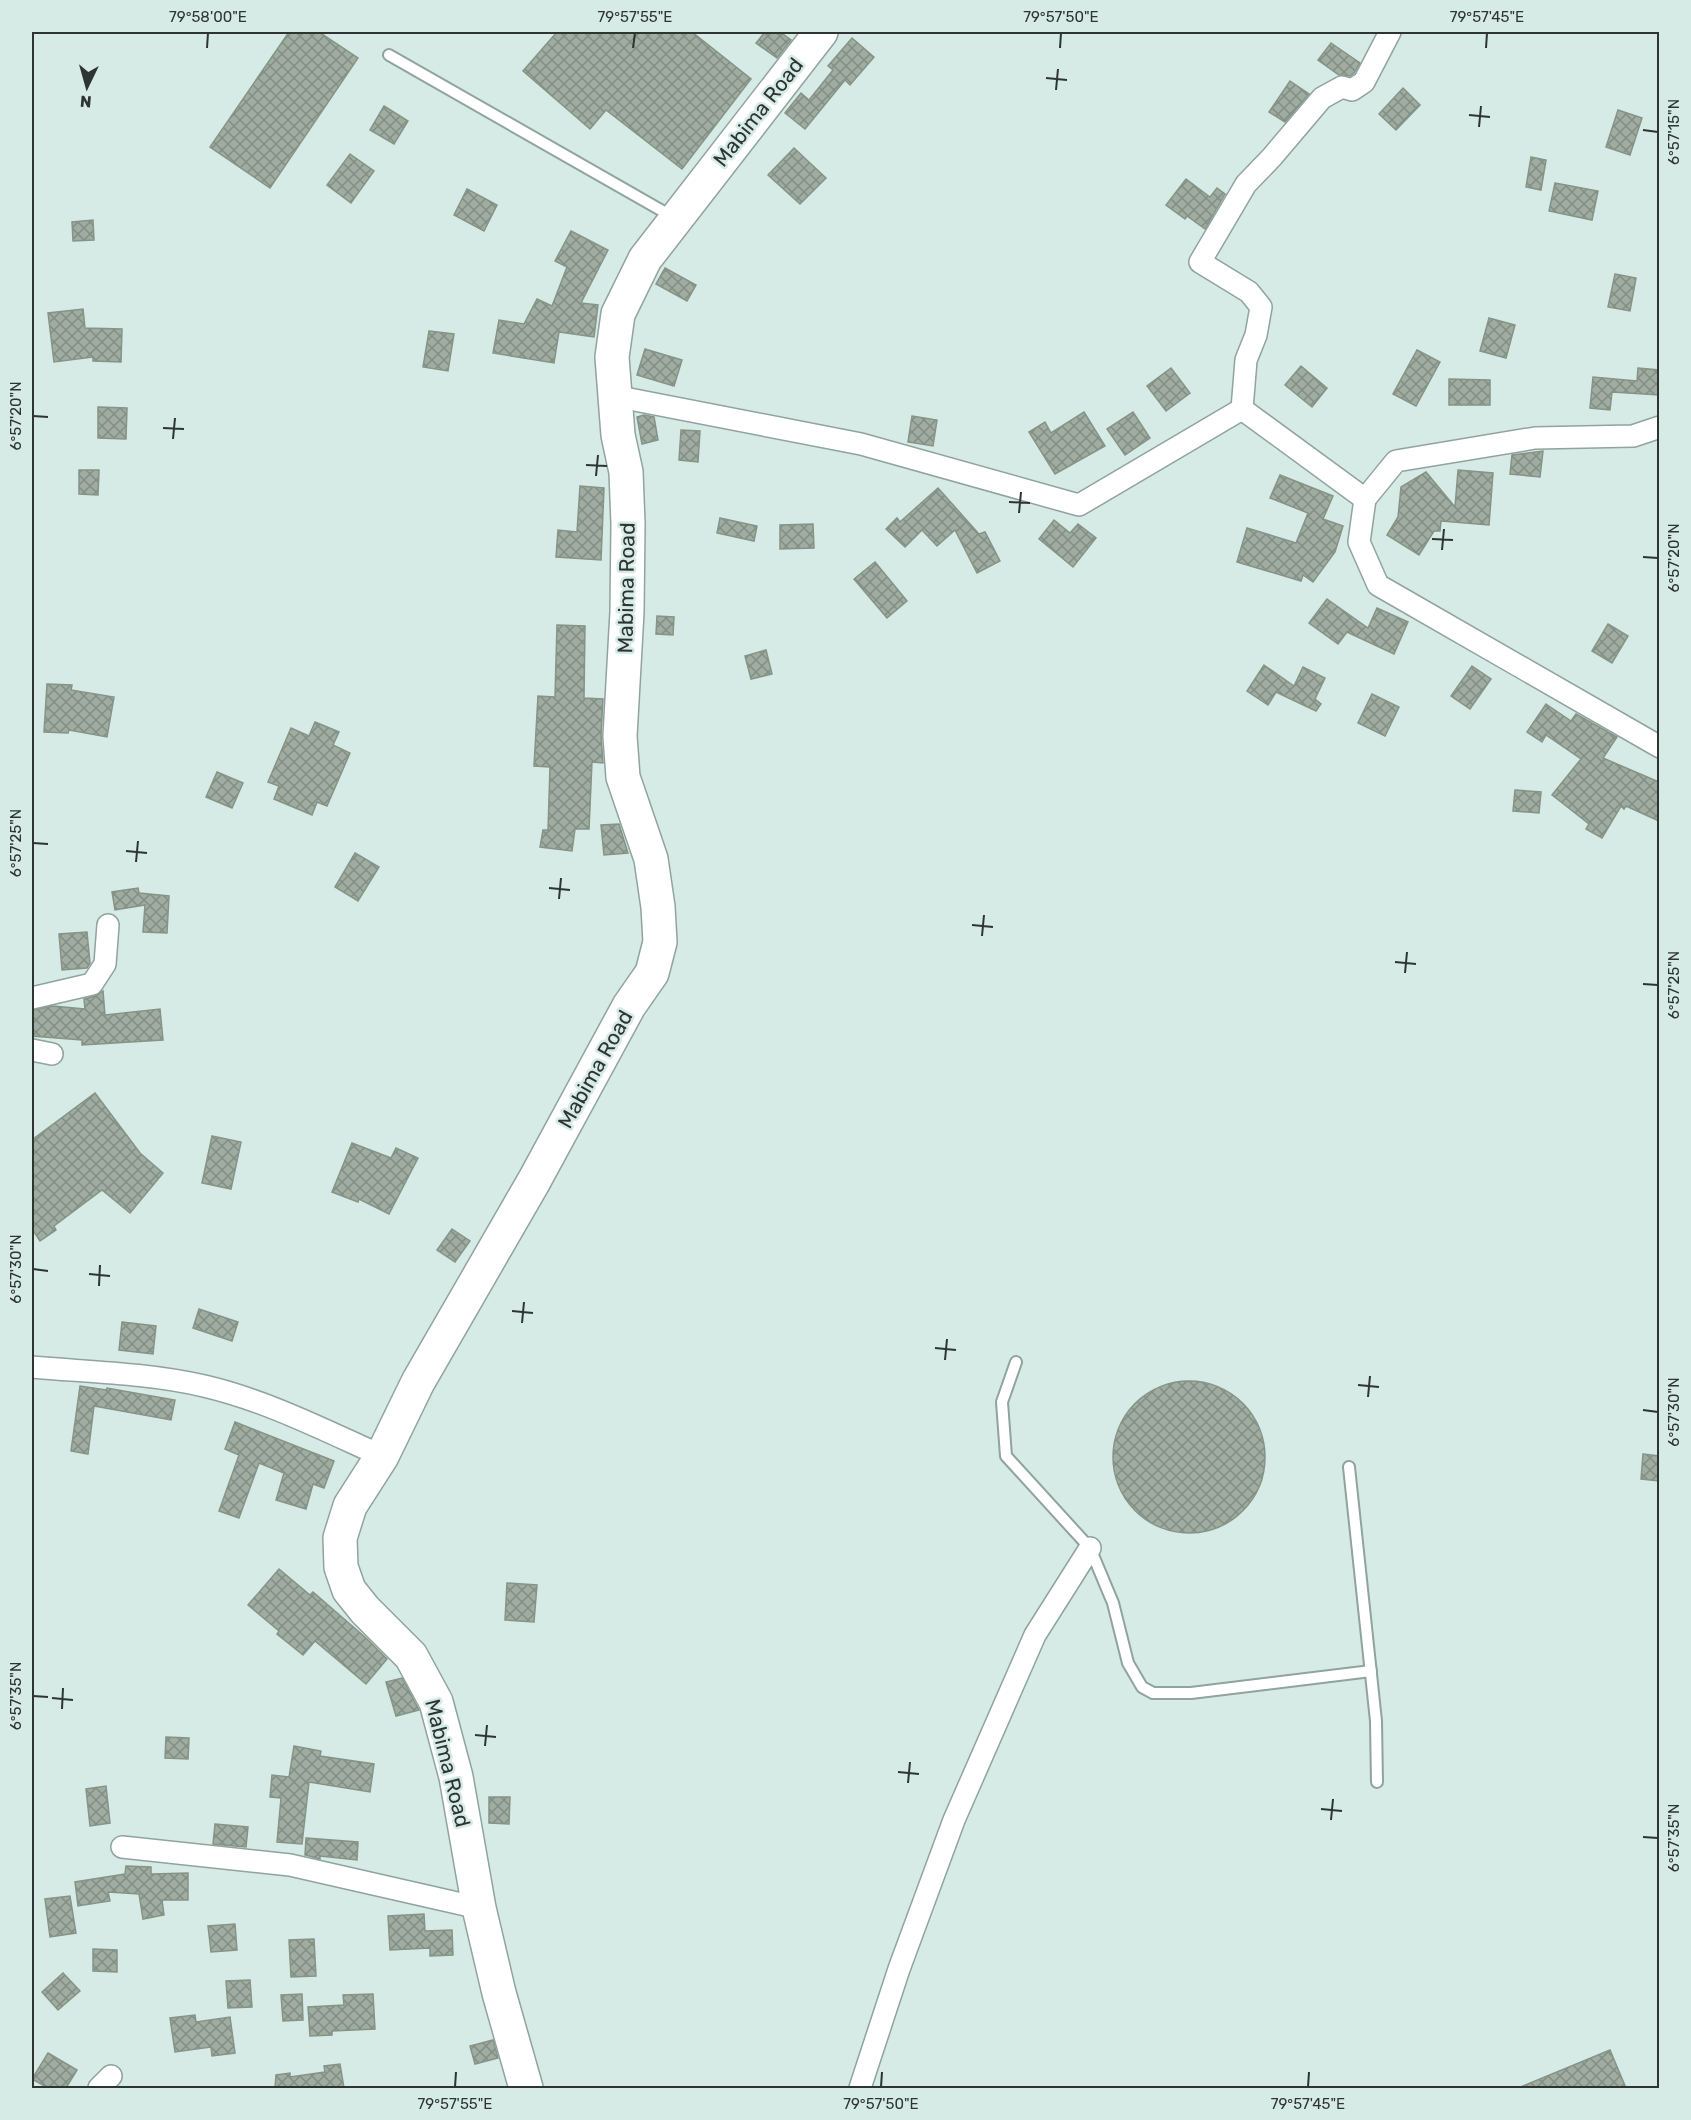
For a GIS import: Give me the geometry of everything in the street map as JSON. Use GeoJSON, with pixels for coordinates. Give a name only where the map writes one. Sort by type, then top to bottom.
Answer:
{"type":"FeatureCollection","features":[{"type":"Feature","properties":{"kind":"main road","name":"Mabima Road"},"geometry":{"type":"LineString","coordinates":[[526,2088],[499,1993],[479,1908],[456,1777],[436,1702],[411,1656],[364,1610],[349,1590],[341,1567],[340,1538],[350,1506],[382,1456],[418,1382],[534,1181],[630,1006],[652,973],[660,942],[651,859],[622,777],[620,736],[627,612],[628,524],[626,472],[618,435],[612,357],[618,314],[645,259],[820,32]]}},
{"type":"Feature","properties":{"kind":"street"},"geometry":{"type":"LineString","coordinates":[[1242,409],[1246,360],[1256,335],[1261,307],[1249,292],[1200,262],[1246,184],[1322,98],[1342,87],[1352,90],[1364,82],[1390,32]]}},
{"type":"Feature","properties":{"kind":"street"},"geometry":{"type":"LineString","coordinates":[[614,396],[861,444],[1079,505],[1242,409]]}},
{"type":"Feature","properties":{"kind":"street"},"geometry":{"type":"LineString","coordinates":[[1242,409],[1365,499]]}},
{"type":"Feature","properties":{"kind":"street"},"geometry":{"type":"LineString","coordinates":[[1659,427],[1633,436],[1535,438],[1396,461],[1365,499],[1359,542],[1378,585],[1659,747]]}},
{"type":"Feature","properties":{"kind":"street"},"geometry":{"type":"LineString","coordinates":[[32,998],[92,984],[105,964],[108,925]]}},
{"type":"Feature","properties":{"kind":"street"},"geometry":{"type":"LineString","coordinates":[[32,1367],[140,1376],[204,1386],[260,1404],[382,1456]]}},
{"type":"Feature","properties":{"kind":"street"},"geometry":{"type":"LineString","coordinates":[[860,2088],[899,1969],[954,1820],[1035,1635],[1090,1548]]}},
{"type":"Feature","properties":{"kind":"street"},"geometry":{"type":"LineString","coordinates":[[122,1847],[290,1865],[479,1908]]}},
{"type":"Feature","properties":{"kind":"lane"},"geometry":{"type":"LineString","coordinates":[[389,54],[676,219]]}},
{"type":"Feature","properties":{"kind":"lane"},"geometry":{"type":"LineString","coordinates":[[1016,1362],[1002,1402],[1006,1456],[1090,1548],[1113,1603],[1128,1663],[1142,1687],[1153,1693],[1191,1693],[1371,1671]]}},
{"type":"Feature","properties":{"kind":"lane"},"geometry":{"type":"LineString","coordinates":[[1349,1467],[1376,1721],[1377,1782]]}},
{"type":"Feature","properties":{"kind":"building"},"geometry":{"type":"Polygon","coordinates":[[[289,32],[319,32],[358,58],[270,188],[210,147],[289,32]]]}},
{"type":"Feature","properties":{"kind":"building"},"geometry":{"type":"Polygon","coordinates":[[[557,32],[692,32],[751,79],[682,169],[606,110],[590,129],[523,71],[557,32]]]}},
{"type":"Feature","properties":{"kind":"building"},"geometry":{"type":"Polygon","coordinates":[[[765,32],[780,32],[791,40],[777,58],[756,43],[765,32]]]}},
{"type":"Feature","properties":{"kind":"building"},"geometry":{"type":"Polygon","coordinates":[[[852,38],[874,57],[850,85],[845,80],[805,129],[785,113],[801,93],[809,100],[833,70],[828,66],[852,38]]]}},
{"type":"Feature","properties":{"kind":"building"},"geometry":{"type":"Polygon","coordinates":[[[1331,43],[1360,63],[1350,76],[1339,75],[1318,60],[1331,43]]]}},
{"type":"Feature","properties":{"kind":"building"},"geometry":{"type":"Polygon","coordinates":[[[1290,81],[1309,94],[1285,122],[1269,112],[1290,81]]]}},
{"type":"Feature","properties":{"kind":"building"},"geometry":{"type":"Polygon","coordinates":[[[1403,88],[1420,105],[1396,130],[1379,114],[1403,88]]]}},
{"type":"Feature","properties":{"kind":"building"},"geometry":{"type":"Polygon","coordinates":[[[384,106],[408,121],[394,144],[370,130],[384,106]]]}},
{"type":"Feature","properties":{"kind":"building"},"geometry":{"type":"Polygon","coordinates":[[[1618,110],[1642,118],[1630,155],[1606,147],[1618,110]]]}},
{"type":"Feature","properties":{"kind":"building"},"geometry":{"type":"Polygon","coordinates":[[[794,148],[826,178],[800,204],[768,175],[794,148]]]}},
{"type":"Feature","properties":{"kind":"building"},"geometry":{"type":"Polygon","coordinates":[[[350,154],[374,171],[351,203],[327,185],[350,154]]]}},
{"type":"Feature","properties":{"kind":"building"},"geometry":{"type":"Polygon","coordinates":[[[1531,157],[1546,160],[1541,190],[1526,187],[1531,157]]]}},
{"type":"Feature","properties":{"kind":"building"},"geometry":{"type":"Polygon","coordinates":[[[1186,179],[1210,197],[1217,188],[1225,194],[1205,229],[1187,216],[1185,219],[1166,205],[1186,179]]]}},
{"type":"Feature","properties":{"kind":"building"},"geometry":{"type":"Polygon","coordinates":[[[1555,183],[1598,191],[1592,220],[1549,211],[1555,183]]]}},
{"type":"Feature","properties":{"kind":"building"},"geometry":{"type":"Polygon","coordinates":[[[467,189],[497,205],[484,231],[454,215],[467,189]]]}},
{"type":"Feature","properties":{"kind":"building"},"geometry":{"type":"Polygon","coordinates":[[[93,220],[94,240],[73,241],[72,222],[93,220]]]}},
{"type":"Feature","properties":{"kind":"building"},"geometry":{"type":"Polygon","coordinates":[[[571,231],[608,250],[581,303],[598,305],[594,337],[559,332],[554,363],[493,353],[499,320],[524,324],[537,299],[552,306],[567,267],[555,261],[571,231]]]}},
{"type":"Feature","properties":{"kind":"building"},"geometry":{"type":"Polygon","coordinates":[[[665,268],[696,285],[687,301],[656,284],[665,268]]]}},
{"type":"Feature","properties":{"kind":"building"},"geometry":{"type":"Polygon","coordinates":[[[1615,274],[1636,278],[1630,311],[1608,307],[1615,274]]]}},
{"type":"Feature","properties":{"kind":"building"},"geometry":{"type":"Polygon","coordinates":[[[83,309],[85,328],[122,329],[121,362],[93,361],[93,357],[54,362],[48,313],[83,309]]]}},
{"type":"Feature","properties":{"kind":"building"},"geometry":{"type":"Polygon","coordinates":[[[1489,318],[1515,325],[1506,358],[1480,351],[1489,318]]]}},
{"type":"Feature","properties":{"kind":"building"},"geometry":{"type":"Polygon","coordinates":[[[429,331],[454,334],[448,371],[423,367],[429,331]]]}},
{"type":"Feature","properties":{"kind":"building"},"geometry":{"type":"Polygon","coordinates":[[[645,349],[682,360],[674,386],[637,375],[645,349]]]}},
{"type":"Feature","properties":{"kind":"building"},"geometry":{"type":"Polygon","coordinates":[[[1417,350],[1440,362],[1416,406],[1393,394],[1417,350]]]}},
{"type":"Feature","properties":{"kind":"building"},"geometry":{"type":"Polygon","coordinates":[[[1301,366],[1327,388],[1312,407],[1285,385],[1301,366]]]}},
{"type":"Feature","properties":{"kind":"building"},"geometry":{"type":"Polygon","coordinates":[[[1171,368],[1190,393],[1166,411],[1147,386],[1171,368]]]}},
{"type":"Feature","properties":{"kind":"building"},"geometry":{"type":"Polygon","coordinates":[[[1638,368],[1659,370],[1659,395],[1612,392],[1610,410],[1590,408],[1593,377],[1637,381],[1638,368]]]}},
{"type":"Feature","properties":{"kind":"building"},"geometry":{"type":"Polygon","coordinates":[[[1449,379],[1490,380],[1490,405],[1449,405],[1449,379]]]}},
{"type":"Feature","properties":{"kind":"building"},"geometry":{"type":"Polygon","coordinates":[[[98,407],[127,408],[126,439],[98,438],[98,407]]]}},
{"type":"Feature","properties":{"kind":"building"},"geometry":{"type":"Polygon","coordinates":[[[1084,412],[1105,446],[1055,474],[1029,432],[1045,422],[1051,433],[1084,412]]]}},
{"type":"Feature","properties":{"kind":"building"},"geometry":{"type":"Polygon","coordinates":[[[1133,412],[1150,438],[1125,455],[1107,429],[1133,412]]]}},
{"type":"Feature","properties":{"kind":"building"},"geometry":{"type":"Polygon","coordinates":[[[644,415],[654,417],[658,440],[642,444],[637,417],[644,415]]]}},
{"type":"Feature","properties":{"kind":"building"},"geometry":{"type":"Polygon","coordinates":[[[912,416],[937,420],[933,446],[908,442],[912,416]]]}},
{"type":"Feature","properties":{"kind":"building"},"geometry":{"type":"Polygon","coordinates":[[[681,430],[700,431],[698,462],[679,460],[681,430]]]}},
{"type":"Feature","properties":{"kind":"building"},"geometry":{"type":"Polygon","coordinates":[[[1543,451],[1540,477],[1510,474],[1512,455],[1543,451]]]}},
{"type":"Feature","properties":{"kind":"building"},"geometry":{"type":"Polygon","coordinates":[[[79,470],[99,470],[98,495],[79,494],[79,470]]]}},
{"type":"Feature","properties":{"kind":"building"},"geometry":{"type":"Polygon","coordinates":[[[1458,470],[1493,473],[1489,525],[1441,521],[1440,531],[1434,531],[1419,555],[1387,535],[1398,517],[1401,487],[1426,472],[1455,507],[1458,470]]]}},
{"type":"Feature","properties":{"kind":"building"},"geometry":{"type":"Polygon","coordinates":[[[1280,475],[1333,496],[1323,519],[1343,526],[1335,552],[1313,582],[1303,575],[1301,581],[1237,562],[1247,528],[1296,543],[1308,513],[1270,498],[1280,475]]]}},
{"type":"Feature","properties":{"kind":"building"},"geometry":{"type":"Polygon","coordinates":[[[580,486],[604,488],[601,560],[556,557],[558,530],[577,532],[580,486]]]}},
{"type":"Feature","properties":{"kind":"building"},"geometry":{"type":"Polygon","coordinates":[[[938,488],[979,534],[985,532],[1000,561],[977,573],[955,530],[937,546],[922,530],[905,547],[886,529],[897,518],[900,522],[938,488]]]}},
{"type":"Feature","properties":{"kind":"building"},"geometry":{"type":"Polygon","coordinates":[[[720,518],[757,526],[754,541],[717,533],[720,518]]]}},
{"type":"Feature","properties":{"kind":"building"},"geometry":{"type":"Polygon","coordinates":[[[1054,520],[1070,533],[1078,524],[1096,538],[1073,567],[1039,539],[1054,520]]]}},
{"type":"Feature","properties":{"kind":"building"},"geometry":{"type":"Polygon","coordinates":[[[813,524],[814,548],[780,549],[780,525],[813,524]]]}},
{"type":"Feature","properties":{"kind":"building"},"geometry":{"type":"Polygon","coordinates":[[[875,562],[907,601],[887,618],[854,579],[875,562]]]}},
{"type":"Feature","properties":{"kind":"building"},"geometry":{"type":"Polygon","coordinates":[[[1327,599],[1368,628],[1377,608],[1408,622],[1394,654],[1347,632],[1338,644],[1309,623],[1327,599]]]}},
{"type":"Feature","properties":{"kind":"building"},"geometry":{"type":"Polygon","coordinates":[[[657,616],[674,617],[673,635],[656,634],[657,616]]]}},
{"type":"Feature","properties":{"kind":"building"},"geometry":{"type":"Polygon","coordinates":[[[1608,624],[1628,636],[1612,663],[1592,651],[1608,624]]]}},
{"type":"Feature","properties":{"kind":"building"},"geometry":{"type":"Polygon","coordinates":[[[557,625],[585,626],[584,698],[603,699],[601,735],[603,763],[592,762],[589,829],[575,829],[572,851],[540,847],[543,830],[548,830],[550,767],[534,766],[538,696],[555,697],[557,625]]]}},
{"type":"Feature","properties":{"kind":"building"},"geometry":{"type":"Polygon","coordinates":[[[766,650],[772,674],[751,679],[745,656],[766,650]]]}},
{"type":"Feature","properties":{"kind":"building"},"geometry":{"type":"Polygon","coordinates":[[[1264,665],[1294,686],[1303,667],[1325,678],[1315,699],[1321,704],[1316,711],[1276,692],[1268,705],[1247,691],[1264,665]]]}},
{"type":"Feature","properties":{"kind":"building"},"geometry":{"type":"Polygon","coordinates":[[[1472,666],[1491,679],[1470,709],[1451,696],[1472,666]]]}},
{"type":"Feature","properties":{"kind":"building"},"geometry":{"type":"Polygon","coordinates":[[[47,684],[72,685],[71,690],[114,697],[107,737],[69,730],[68,733],[44,732],[47,684]]]}},
{"type":"Feature","properties":{"kind":"building"},"geometry":{"type":"Polygon","coordinates":[[[1372,694],[1399,707],[1385,736],[1358,723],[1372,694]]]}},
{"type":"Feature","properties":{"kind":"building"},"geometry":{"type":"Polygon","coordinates":[[[1546,704],[1571,721],[1576,714],[1617,737],[1603,758],[1659,782],[1659,821],[1626,806],[1624,809],[1621,806],[1602,838],[1586,829],[1589,824],[1552,795],[1581,759],[1546,735],[1542,742],[1527,732],[1546,704]]]}},
{"type":"Feature","properties":{"kind":"building"},"geometry":{"type":"Polygon","coordinates":[[[315,722],[339,732],[333,745],[350,753],[327,806],[317,802],[312,815],[274,799],[279,786],[268,782],[291,728],[309,736],[315,722]]]}},
{"type":"Feature","properties":{"kind":"building"},"geometry":{"type":"Polygon","coordinates":[[[217,772],[243,783],[232,808],[206,797],[217,772]]]}},
{"type":"Feature","properties":{"kind":"building"},"geometry":{"type":"Polygon","coordinates":[[[1515,790],[1541,792],[1539,813],[1513,811],[1515,790]]]}},
{"type":"Feature","properties":{"kind":"building"},"geometry":{"type":"Polygon","coordinates":[[[619,824],[628,853],[604,855],[601,825],[619,824]]]}},
{"type":"Feature","properties":{"kind":"building"},"geometry":{"type":"Polygon","coordinates":[[[355,853],[379,867],[358,901],[335,887],[355,853]]]}},
{"type":"Feature","properties":{"kind":"building"},"geometry":{"type":"Polygon","coordinates":[[[138,888],[139,893],[169,896],[167,933],[143,932],[145,905],[115,910],[112,892],[138,888]]]}},
{"type":"Feature","properties":{"kind":"building"},"geometry":{"type":"Polygon","coordinates":[[[87,932],[90,963],[87,968],[62,970],[59,934],[87,932]]]}},
{"type":"Feature","properties":{"kind":"building"},"geometry":{"type":"Polygon","coordinates":[[[103,991],[105,1015],[160,1009],[163,1040],[82,1045],[82,1040],[32,1036],[33,1010],[53,1006],[85,1009],[84,999],[103,991]]]}},
{"type":"Feature","properties":{"kind":"building"},"geometry":{"type":"Polygon","coordinates":[[[95,1093],[140,1153],[163,1173],[130,1213],[102,1190],[54,1226],[56,1230],[40,1241],[32,1229],[32,1140],[95,1093]]]}},
{"type":"Feature","properties":{"kind":"building"},"geometry":{"type":"Polygon","coordinates":[[[212,1136],[241,1142],[231,1189],[202,1183],[212,1136]]]}},
{"type":"Feature","properties":{"kind":"building"},"geometry":{"type":"Polygon","coordinates":[[[352,1143],[391,1158],[396,1148],[418,1158],[389,1214],[359,1199],[358,1202],[332,1192],[352,1143]]]}},
{"type":"Feature","properties":{"kind":"building"},"geometry":{"type":"Polygon","coordinates":[[[452,1229],[470,1241],[455,1262],[437,1250],[452,1229]]]}},
{"type":"Feature","properties":{"kind":"building"},"geometry":{"type":"Polygon","coordinates":[[[199,1309],[238,1322],[232,1341],[193,1328],[199,1309]]]}},
{"type":"Feature","properties":{"kind":"building"},"geometry":{"type":"Polygon","coordinates":[[[122,1322],[156,1326],[153,1354],[119,1350],[122,1322]]]}},
{"type":"Feature","properties":{"kind":"building"},"geometry":{"type":"Polygon","coordinates":[[[1189,1381],[1218,1387],[1243,1403],[1259,1428],[1265,1457],[1259,1486],[1243,1511],[1218,1527],[1189,1533],[1160,1527],[1135,1511],[1119,1486],[1113,1457],[1119,1428],[1135,1403],[1160,1387],[1189,1381]]]}},
{"type":"Feature","properties":{"kind":"building"},"geometry":{"type":"Polygon","coordinates":[[[80,1386],[106,1390],[107,1388],[175,1400],[171,1420],[94,1406],[88,1454],[71,1451],[80,1386]]]}},
{"type":"Feature","properties":{"kind":"building"},"geometry":{"type":"Polygon","coordinates":[[[235,1422],[334,1461],[324,1488],[313,1484],[306,1509],[276,1500],[284,1473],[259,1463],[239,1518],[219,1511],[239,1455],[225,1449],[235,1422]]]}},
{"type":"Feature","properties":{"kind":"building"},"geometry":{"type":"Polygon","coordinates":[[[1643,1454],[1659,1456],[1659,1481],[1641,1479],[1643,1454]]]}},
{"type":"Feature","properties":{"kind":"building"},"geometry":{"type":"Polygon","coordinates":[[[279,1569],[310,1595],[313,1592],[387,1659],[366,1684],[315,1641],[303,1655],[277,1634],[279,1631],[248,1605],[279,1569]]]}},
{"type":"Feature","properties":{"kind":"building"},"geometry":{"type":"Polygon","coordinates":[[[507,1583],[537,1585],[534,1622],[505,1620],[507,1583]]]}},
{"type":"Feature","properties":{"kind":"building"},"geometry":{"type":"Polygon","coordinates":[[[402,1678],[419,1710],[396,1716],[386,1682],[402,1678]]]}},
{"type":"Feature","properties":{"kind":"building"},"geometry":{"type":"Polygon","coordinates":[[[166,1737],[189,1738],[188,1759],[165,1758],[166,1737]]]}},
{"type":"Feature","properties":{"kind":"building"},"geometry":{"type":"Polygon","coordinates":[[[294,1746],[321,1751],[320,1756],[374,1764],[370,1792],[309,1782],[302,1844],[277,1842],[281,1798],[270,1797],[272,1775],[289,1777],[294,1746]]]}},
{"type":"Feature","properties":{"kind":"building"},"geometry":{"type":"Polygon","coordinates":[[[106,1786],[110,1823],[90,1826],[86,1789],[106,1786]]]}},
{"type":"Feature","properties":{"kind":"building"},"geometry":{"type":"Polygon","coordinates":[[[489,1797],[510,1797],[509,1824],[489,1823],[489,1797]]]}},
{"type":"Feature","properties":{"kind":"building"},"geometry":{"type":"Polygon","coordinates":[[[215,1824],[248,1827],[246,1847],[213,1844],[215,1824]]]}},
{"type":"Feature","properties":{"kind":"building"},"geometry":{"type":"Polygon","coordinates":[[[306,1838],[358,1842],[357,1860],[320,1856],[320,1859],[305,1855],[306,1838]]]}},
{"type":"Feature","properties":{"kind":"building"},"geometry":{"type":"Polygon","coordinates":[[[126,1866],[151,1867],[151,1874],[188,1873],[188,1900],[162,1900],[164,1915],[143,1919],[139,1894],[108,1892],[110,1901],[78,1906],[75,1882],[125,1874],[126,1866]]]}},
{"type":"Feature","properties":{"kind":"building"},"geometry":{"type":"Polygon","coordinates":[[[70,1896],[76,1933],[50,1937],[45,1899],[70,1896]]]}},
{"type":"Feature","properties":{"kind":"building"},"geometry":{"type":"Polygon","coordinates":[[[424,1914],[425,1931],[452,1930],[453,1955],[430,1956],[430,1948],[390,1950],[388,1916],[424,1914]]]}},
{"type":"Feature","properties":{"kind":"building"},"geometry":{"type":"Polygon","coordinates":[[[235,1924],[237,1950],[211,1952],[208,1926],[235,1924]]]}},
{"type":"Feature","properties":{"kind":"building"},"geometry":{"type":"Polygon","coordinates":[[[314,1939],[316,1976],[291,1977],[289,1940],[314,1939]]]}},
{"type":"Feature","properties":{"kind":"building"},"geometry":{"type":"Polygon","coordinates":[[[93,1949],[117,1950],[117,1972],[93,1971],[93,1949]]]}},
{"type":"Feature","properties":{"kind":"building"},"geometry":{"type":"Polygon","coordinates":[[[63,1973],[80,1991],[58,2010],[42,1992],[63,1973]]]}},
{"type":"Feature","properties":{"kind":"building"},"geometry":{"type":"Polygon","coordinates":[[[250,1980],[252,2007],[228,2008],[226,1981],[250,1980]]]}},
{"type":"Feature","properties":{"kind":"building"},"geometry":{"type":"Polygon","coordinates":[[[302,1994],[303,2020],[283,2021],[281,1995],[302,1994]]]}},
{"type":"Feature","properties":{"kind":"building"},"geometry":{"type":"Polygon","coordinates":[[[373,1994],[375,2029],[332,2031],[332,2035],[310,2036],[308,2007],[344,2005],[343,1995],[373,1994]]]}},
{"type":"Feature","properties":{"kind":"building"},"geometry":{"type":"Polygon","coordinates":[[[195,2015],[196,2022],[230,2017],[235,2053],[212,2056],[211,2047],[175,2052],[170,2018],[195,2015]]]}},
{"type":"Feature","properties":{"kind":"building"},"geometry":{"type":"Polygon","coordinates":[[[493,2040],[498,2058],[475,2064],[470,2046],[493,2040]]]}},
{"type":"Feature","properties":{"kind":"building"},"geometry":{"type":"Polygon","coordinates":[[[1610,2050],[1626,2088],[1518,2088],[1610,2050]]]}},
{"type":"Feature","properties":{"kind":"building"},"geometry":{"type":"Polygon","coordinates":[[[48,2053],[77,2070],[66,2088],[48,2088],[32,2079],[48,2053]]]}},
{"type":"Feature","properties":{"kind":"building"},"geometry":{"type":"Polygon","coordinates":[[[340,2064],[344,2088],[275,2088],[276,2075],[290,2073],[290,2077],[325,2072],[324,2066],[340,2064]]]}}]}
